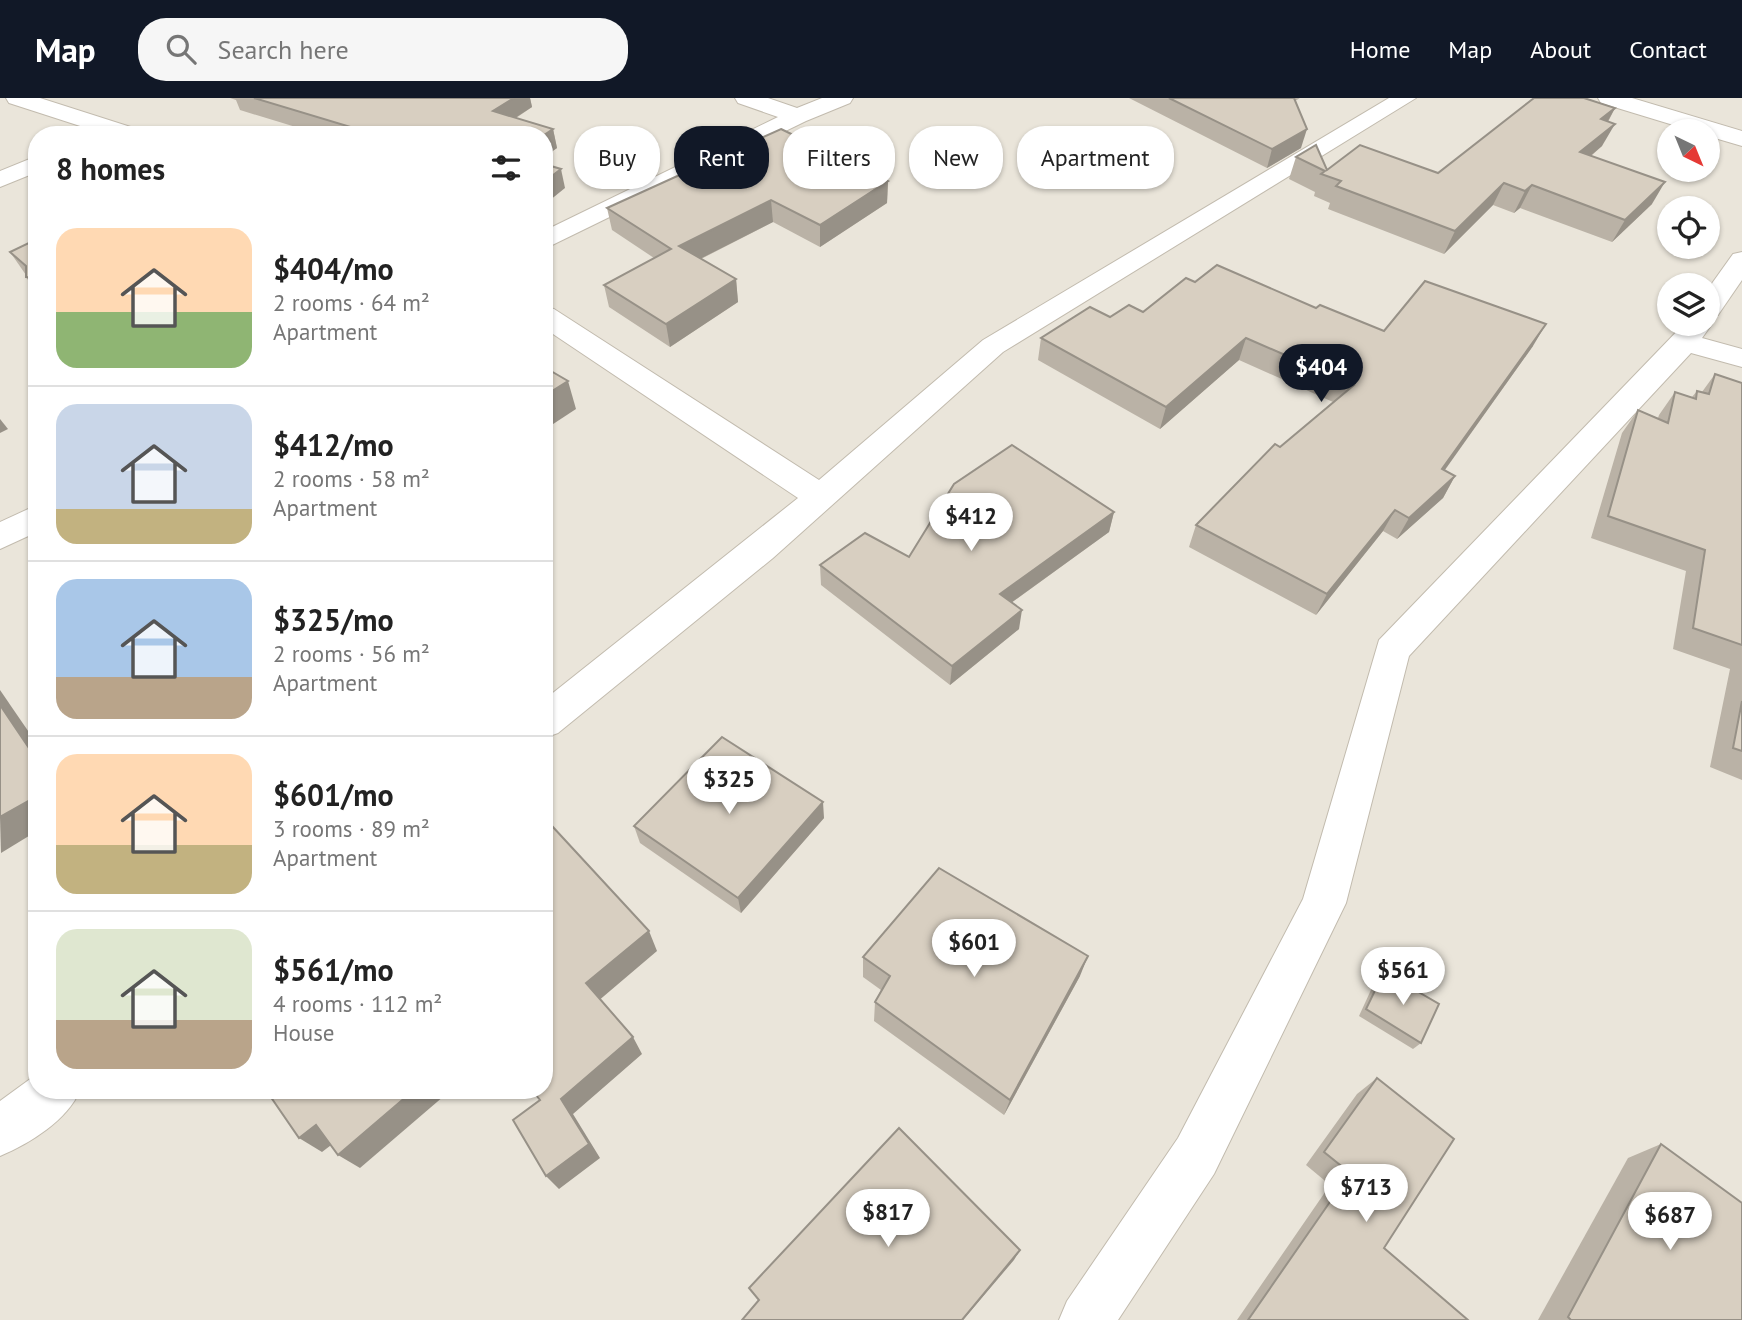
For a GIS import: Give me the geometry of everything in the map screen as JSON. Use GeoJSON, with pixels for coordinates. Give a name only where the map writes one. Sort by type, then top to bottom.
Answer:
{"type":"FeatureCollection","features":[{"type":"Feature","properties":{"kind":"street"},"geometry":{"type":"LineString","coordinates":[[17,98],[95,126]]}},
{"type":"Feature","properties":{"kind":"street"},"geometry":{"type":"LineString","coordinates":[[746,98],[799,116]]}},
{"type":"Feature","properties":{"kind":"street"},"geometry":{"type":"LineString","coordinates":[[553,237],[799,116],[842,98]]}},
{"type":"Feature","properties":{"kind":"street"},"geometry":{"type":"LineString","coordinates":[[553,715],[750,558],[993,346],[1405,98]]}},
{"type":"Feature","properties":{"kind":"street"},"geometry":{"type":"LineString","coordinates":[[1609,98],[1742,139]]}},
{"type":"Feature","properties":{"kind":"street"},"geometry":{"type":"LineString","coordinates":[[0,180],[28,167]]}},
{"type":"Feature","properties":{"kind":"street"},"geometry":{"type":"LineString","coordinates":[[1720,292],[1742,260]]}},
{"type":"Feature","properties":{"kind":"street"},"geometry":{"type":"LineString","coordinates":[[553,321],[821,497]]}},
{"type":"Feature","properties":{"kind":"street"},"geometry":{"type":"LineString","coordinates":[[1086,1320],[1196,1156],[1324,903],[1392,650],[1688,336]]}},
{"type":"Feature","properties":{"kind":"street"},"geometry":{"type":"LineString","coordinates":[[1697,336],[1742,358]]}},
{"type":"Feature","properties":{"kind":"street"},"geometry":{"type":"LineString","coordinates":[[0,537],[28,522]]}},
{"type":"Feature","properties":{"kind":"street"},"geometry":{"type":"LineString","coordinates":[[0,1131],[44,1099]]}},
{"type":"Feature","properties":{"kind":"shaded area"},"geometry":{"type":"Polygon","coordinates":[[[0,98],[1742,98],[1742,1320],[0,1320],[0,98]]]}},
{"type":"Feature","properties":{"kind":"building"},"geometry":{"type":"Polygon","coordinates":[[[254,98],[514,98],[493,111],[543,126],[347,126],[254,98]]]}},
{"type":"Feature","properties":{"kind":"building"},"geometry":{"type":"Polygon","coordinates":[[[1169,98],[1294,98],[1307,129],[1272,149],[1169,98]]]}},
{"type":"Feature","properties":{"kind":"building"},"geometry":{"type":"Polygon","coordinates":[[[1534,98],[1584,98],[1615,108],[1601,119],[1615,124],[1580,152],[1657,179],[1657,182],[1665,182],[1625,220],[1532,185],[1525,191],[1504,183],[1455,231],[1336,186],[1341,181],[1321,174],[1325,171],[1296,157],[1316,145],[1327,170],[1360,145],[1438,173],[1534,98]]]}},
{"type":"Feature","properties":{"kind":"building"},"geometry":{"type":"Polygon","coordinates":[[[783,130],[783,189],[876,189],[820,225],[771,200],[679,246],[736,279],[666,324],[604,285],[671,249],[607,208],[649,189],[660,189],[660,184],[674,178],[674,189],[769,189],[769,134],[783,130]]]}},
{"type":"Feature","properties":{"kind":"building"},"geometry":{"type":"Polygon","coordinates":[[[553,167],[561,169],[553,175],[553,167]]]}},
{"type":"Feature","properties":{"kind":"building"},"geometry":{"type":"Polygon","coordinates":[[[28,243],[28,277],[26,266],[10,252],[28,243]]]}},
{"type":"Feature","properties":{"kind":"building"},"geometry":{"type":"Polygon","coordinates":[[[1217,265],[1316,308],[1320,305],[1384,331],[1425,281],[1546,324],[1442,469],[1455,476],[1409,518],[1395,510],[1327,594],[1196,525],[1275,444],[1280,447],[1354,385],[1246,338],[1166,407],[1041,338],[1090,307],[1110,317],[1129,305],[1143,312],[1186,278],[1195,282],[1217,265]]]}},
{"type":"Feature","properties":{"kind":"building"},"geometry":{"type":"Polygon","coordinates":[[[553,372],[568,381],[553,390],[553,372]]]}},
{"type":"Feature","properties":{"kind":"building"},"geometry":{"type":"Polygon","coordinates":[[[1715,374],[1742,383],[1742,645],[1693,628],[1705,550],[1608,516],[1638,410],[1668,423],[1675,392],[1696,399],[1697,391],[1709,394],[1715,374]]]}},
{"type":"Feature","properties":{"kind":"building"},"geometry":{"type":"Polygon","coordinates":[[[1012,445],[1114,512],[1000,594],[1022,610],[952,666],[820,565],[865,533],[909,557],[954,484],[1012,445]]]}},
{"type":"Feature","properties":{"kind":"building"},"geometry":{"type":"Polygon","coordinates":[[[1742,701],[1742,751],[1733,748],[1742,701]]]}},
{"type":"Feature","properties":{"kind":"building"},"geometry":{"type":"Polygon","coordinates":[[[0,705],[28,747],[28,801],[0,817],[0,705]]]}},
{"type":"Feature","properties":{"kind":"building"},"geometry":{"type":"Polygon","coordinates":[[[722,737],[823,802],[738,898],[634,826],[722,737]]]}},
{"type":"Feature","properties":{"kind":"building"},"geometry":{"type":"Polygon","coordinates":[[[553,827],[649,931],[586,983],[633,1037],[561,1099],[589,1144],[546,1176],[513,1120],[540,1100],[553,1099],[553,827]]]}},
{"type":"Feature","properties":{"kind":"building"},"geometry":{"type":"Polygon","coordinates":[[[939,868],[1088,956],[1010,1100],[875,1002],[890,976],[863,957],[939,868]]]}},
{"type":"Feature","properties":{"kind":"building"},"geometry":{"type":"Polygon","coordinates":[[[1384,972],[1439,1004],[1421,1043],[1366,1009],[1384,972]]]}},
{"type":"Feature","properties":{"kind":"building"},"geometry":{"type":"Polygon","coordinates":[[[1377,1078],[1454,1139],[1384,1248],[1468,1320],[1248,1320],[1350,1173],[1324,1152],[1377,1078]]]}},
{"type":"Feature","properties":{"kind":"building"},"geometry":{"type":"Polygon","coordinates":[[[272,1099],[403,1099],[338,1155],[316,1125],[299,1138],[272,1099]]]}},
{"type":"Feature","properties":{"kind":"building"},"geometry":{"type":"Polygon","coordinates":[[[899,1128],[1020,1250],[962,1320],[742,1320],[759,1300],[749,1288],[899,1128]]]}},
{"type":"Feature","properties":{"kind":"building"},"geometry":{"type":"Polygon","coordinates":[[[1661,1144],[1742,1203],[1742,1320],[1571,1320],[1568,1317],[1661,1144]]]}}]}
